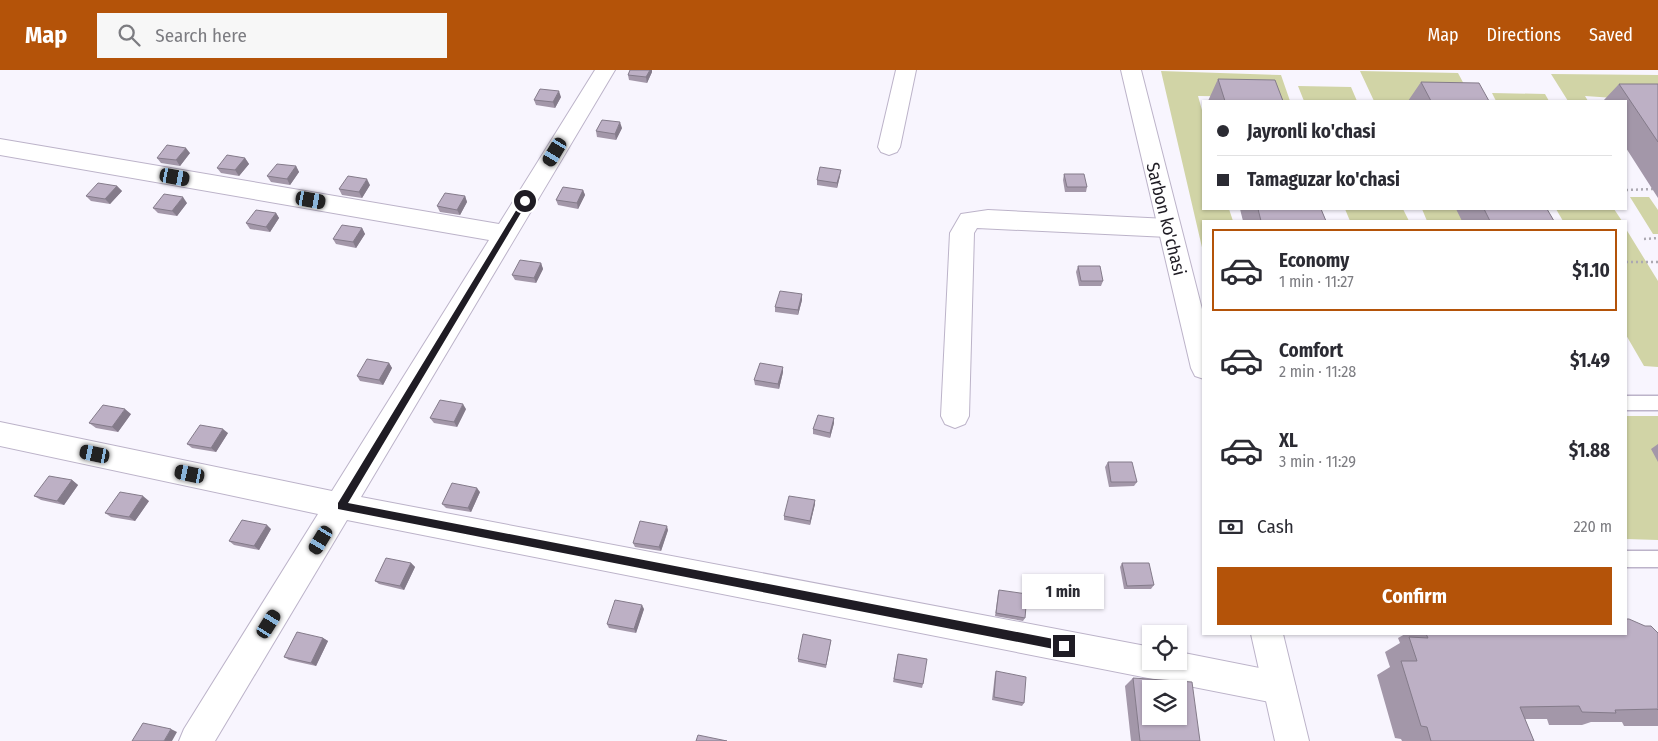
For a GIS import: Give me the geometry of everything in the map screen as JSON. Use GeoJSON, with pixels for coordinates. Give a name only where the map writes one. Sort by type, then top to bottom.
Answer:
{"type":"FeatureCollection","features":[{"type":"Feature","properties":{"kind":"street"},"geometry":{"type":"LineString","coordinates":[[196,741],[341,506],[605,70]]}},
{"type":"Feature","properties":{"kind":"street"},"geometry":{"type":"LineString","coordinates":[[889,147],[906,70]]}},
{"type":"Feature","properties":{"kind":"street","name":"Sarbon ko'chasi"},"geometry":{"type":"LineString","coordinates":[[1131,70],[1168,228],[1202,360]]}},
{"type":"Feature","properties":{"kind":"street"},"geometry":{"type":"LineString","coordinates":[[0,147],[505,234]]}},
{"type":"Feature","properties":{"kind":"street"},"geometry":{"type":"LineString","coordinates":[[955,416],[962,233],[970,220],[988,219],[1168,228]]}},
{"type":"Feature","properties":{"kind":"street"},"geometry":{"type":"LineString","coordinates":[[0,434],[341,506],[1280,688]]}},
{"type":"Feature","properties":{"kind":"street"},"geometry":{"type":"LineString","coordinates":[[1267,635],[1292,741]]}},
{"type":"Feature","properties":{"kind":"lane"},"geometry":{"type":"LineString","coordinates":[[1627,403],[1658,404]]}},
{"type":"Feature","properties":{"kind":"lane"},"geometry":{"type":"LineString","coordinates":[[1627,558],[1658,559]]}},
{"type":"Feature","properties":{"kind":"path"},"geometry":{"type":"LineString","coordinates":[[1627,190],[1653,189]]}},
{"type":"Feature","properties":{"kind":"path"},"geometry":{"type":"LineString","coordinates":[[1644,239],[1658,238]]}},
{"type":"Feature","properties":{"kind":"path"},"geometry":{"type":"LineString","coordinates":[[1627,262],[1658,262]]}},
{"type":"Feature","properties":{"kind":"green space"},"geometry":{"type":"Polygon","coordinates":[[[1161,71],[1281,75],[1290,100],[1270,100],[1268,97],[1198,96],[1202,110],[1202,210],[1229,210],[1233,220],[1202,220],[1202,247],[1161,71]]]}},
{"type":"Feature","properties":{"kind":"green space"},"geometry":{"type":"Polygon","coordinates":[[[1360,71],[1458,73],[1472,100],[1374,100],[1360,71]]]}},
{"type":"Feature","properties":{"kind":"green space"},"geometry":{"type":"Polygon","coordinates":[[[1551,74],[1658,75],[1658,101],[1585,96],[1587,100],[1567,100],[1551,74]]]}},
{"type":"Feature","properties":{"kind":"green space"},"geometry":{"type":"Polygon","coordinates":[[[1298,86],[1351,87],[1357,100],[1304,100],[1298,86]]]}},
{"type":"Feature","properties":{"kind":"green space"},"geometry":{"type":"Polygon","coordinates":[[[1492,93],[1545,94],[1548,100],[1496,100],[1492,93]]]}},
{"type":"Feature","properties":{"kind":"green space"},"geometry":{"type":"Polygon","coordinates":[[[1630,197],[1649,197],[1658,210],[1658,234],[1653,234],[1630,197]]]}},
{"type":"Feature","properties":{"kind":"green space"},"geometry":{"type":"Polygon","coordinates":[[[1345,210],[1404,210],[1408,220],[1350,220],[1345,210]]]}},
{"type":"Feature","properties":{"kind":"green space"},"geometry":{"type":"Polygon","coordinates":[[[1422,210],[1532,210],[1537,220],[1427,220],[1422,210]]]}},
{"type":"Feature","properties":{"kind":"green space"},"geometry":{"type":"Polygon","coordinates":[[[1557,210],[1615,210],[1621,220],[1562,220],[1557,210]]]}},
{"type":"Feature","properties":{"kind":"green space"},"geometry":{"type":"Polygon","coordinates":[[[1627,231],[1658,281],[1658,367],[1644,366],[1627,337],[1627,231]]]}},
{"type":"Feature","properties":{"kind":"green space"},"geometry":{"type":"Polygon","coordinates":[[[1627,416],[1658,416],[1658,540],[1627,539],[1627,416]]]}},
{"type":"Feature","properties":{"kind":"building"},"geometry":{"type":"Polygon","coordinates":[[[630,70],[650,70],[646,77],[628,75],[630,70]]]}},
{"type":"Feature","properties":{"kind":"building"},"geometry":{"type":"Polygon","coordinates":[[[1218,79],[1275,80],[1283,100],[1225,100],[1218,79]]]}},
{"type":"Feature","properties":{"kind":"building"},"geometry":{"type":"Polygon","coordinates":[[[1421,82],[1479,83],[1488,100],[1430,100],[1421,82]]]}},
{"type":"Feature","properties":{"kind":"building"},"geometry":{"type":"Polygon","coordinates":[[[1619,84],[1658,84],[1658,142],[1619,84]]]}},
{"type":"Feature","properties":{"kind":"building"},"geometry":{"type":"Polygon","coordinates":[[[540,89],[559,91],[553,102],[534,100],[540,89]]]}},
{"type":"Feature","properties":{"kind":"building"},"geometry":{"type":"Polygon","coordinates":[[[602,120],[620,122],[615,134],[596,131],[602,120]]]}},
{"type":"Feature","properties":{"kind":"building"},"geometry":{"type":"Polygon","coordinates":[[[167,145],[186,148],[176,160],[157,158],[167,145]]]}},
{"type":"Feature","properties":{"kind":"building"},"geometry":{"type":"Polygon","coordinates":[[[227,155],[245,158],[235,170],[217,168],[227,155]]]}},
{"type":"Feature","properties":{"kind":"building"},"geometry":{"type":"Polygon","coordinates":[[[277,164],[296,166],[287,179],[267,176],[277,164]]]}},
{"type":"Feature","properties":{"kind":"building"},"geometry":{"type":"Polygon","coordinates":[[[820,167],[841,170],[837,183],[817,180],[820,167]]]}},
{"type":"Feature","properties":{"kind":"building"},"geometry":{"type":"Polygon","coordinates":[[[1064,174],[1084,174],[1087,187],[1067,187],[1064,174]]]}},
{"type":"Feature","properties":{"kind":"building"},"geometry":{"type":"Polygon","coordinates":[[[348,176],[367,179],[359,192],[339,189],[348,176]]]}},
{"type":"Feature","properties":{"kind":"building"},"geometry":{"type":"Polygon","coordinates":[[[98,183],[117,186],[105,199],[86,196],[98,183]]]}},
{"type":"Feature","properties":{"kind":"building"},"geometry":{"type":"Polygon","coordinates":[[[563,187],[583,190],[577,203],[556,200],[563,187]]]}},
{"type":"Feature","properties":{"kind":"building"},"geometry":{"type":"Polygon","coordinates":[[[445,193],[465,196],[457,210],[437,206],[445,193]]]}},
{"type":"Feature","properties":{"kind":"building"},"geometry":{"type":"Polygon","coordinates":[[[164,194],[183,197],[172,211],[153,208],[164,194]]]}},
{"type":"Feature","properties":{"kind":"building"},"geometry":{"type":"Polygon","coordinates":[[[256,210],[276,213],[266,227],[246,223],[256,210]]]}},
{"type":"Feature","properties":{"kind":"building"},"geometry":{"type":"Polygon","coordinates":[[[1258,210],[1321,210],[1326,220],[1261,220],[1258,210]]]}},
{"type":"Feature","properties":{"kind":"building"},"geometry":{"type":"Polygon","coordinates":[[[1484,210],[1548,210],[1553,220],[1490,220],[1484,210]]]}},
{"type":"Feature","properties":{"kind":"building"},"geometry":{"type":"Polygon","coordinates":[[[342,225],[362,228],[353,242],[333,239],[342,225]]]}},
{"type":"Feature","properties":{"kind":"building"},"geometry":{"type":"Polygon","coordinates":[[[520,260],[541,263],[534,278],[512,275],[520,260]]]}},
{"type":"Feature","properties":{"kind":"building"},"geometry":{"type":"Polygon","coordinates":[[[1078,266],[1100,266],[1103,281],[1081,281],[1078,266]]]}},
{"type":"Feature","properties":{"kind":"building"},"geometry":{"type":"Polygon","coordinates":[[[780,291],[802,294],[798,310],[775,307],[780,291]]]}},
{"type":"Feature","properties":{"kind":"building"},"geometry":{"type":"Polygon","coordinates":[[[367,359],[389,363],[379,380],[357,376],[367,359]]]}},
{"type":"Feature","properties":{"kind":"building"},"geometry":{"type":"Polygon","coordinates":[[[760,363],[783,367],[778,384],[754,380],[760,363]]]}},
{"type":"Feature","properties":{"kind":"building"},"geometry":{"type":"Polygon","coordinates":[[[440,400],[463,404],[454,422],[430,418],[440,400]]]}},
{"type":"Feature","properties":{"kind":"building"},"geometry":{"type":"Polygon","coordinates":[[[103,405],[125,409],[112,427],[89,423],[103,405]]]}},
{"type":"Feature","properties":{"kind":"building"},"geometry":{"type":"Polygon","coordinates":[[[818,415],[834,418],[830,433],[813,429],[818,415]]]}},
{"type":"Feature","properties":{"kind":"building"},"geometry":{"type":"Polygon","coordinates":[[[200,425],[223,429],[211,448],[187,444],[200,425]]]}},
{"type":"Feature","properties":{"kind":"building"},"geometry":{"type":"Polygon","coordinates":[[[1108,462],[1132,462],[1137,482],[1111,482],[1108,462]]]}},
{"type":"Feature","properties":{"kind":"building"},"geometry":{"type":"Polygon","coordinates":[[[49,476],[72,480],[57,501],[34,496],[49,476]]]}},
{"type":"Feature","properties":{"kind":"building"},"geometry":{"type":"Polygon","coordinates":[[[452,483],[477,488],[468,508],[442,504],[452,483]]]}},
{"type":"Feature","properties":{"kind":"building"},"geometry":{"type":"Polygon","coordinates":[[[120,492],[143,496],[129,517],[105,513],[120,492]]]}},
{"type":"Feature","properties":{"kind":"building"},"geometry":{"type":"Polygon","coordinates":[[[789,496],[815,500],[810,521],[784,516],[789,496]]]}},
{"type":"Feature","properties":{"kind":"building"},"geometry":{"type":"Polygon","coordinates":[[[242,520],[267,525],[254,546],[229,541],[242,520]]]}},
{"type":"Feature","properties":{"kind":"building"},"geometry":{"type":"Polygon","coordinates":[[[640,521],[667,526],[659,547],[633,543],[640,521]]]}},
{"type":"Feature","properties":{"kind":"building"},"geometry":{"type":"Polygon","coordinates":[[[386,558],[411,563],[400,586],[375,581],[386,558]]]}},
{"type":"Feature","properties":{"kind":"building"},"geometry":{"type":"Polygon","coordinates":[[[1122,563],[1149,563],[1154,585],[1127,586],[1122,563]]]}},
{"type":"Feature","properties":{"kind":"building"},"geometry":{"type":"Polygon","coordinates":[[[999,590],[1027,594],[1025,618],[996,613],[999,590]]]}},
{"type":"Feature","properties":{"kind":"building"},"geometry":{"type":"Polygon","coordinates":[[[615,600],[642,605],[634,629],[607,624],[615,600]]]}},
{"type":"Feature","properties":{"kind":"building"},"geometry":{"type":"Polygon","coordinates":[[[1627,619],[1629,619],[1645,626],[1651,626],[1658,633],[1658,710],[1615,710],[1616,713],[1582,712],[1579,706],[1520,707],[1534,741],[1431,741],[1427,727],[1421,726],[1401,661],[1417,661],[1409,637],[1428,638],[1426,635],[1627,635],[1627,619]]]}},
{"type":"Feature","properties":{"kind":"building"},"geometry":{"type":"Polygon","coordinates":[[[297,632],[323,638],[311,663],[284,657],[297,632]]]}},
{"type":"Feature","properties":{"kind":"building"},"geometry":{"type":"Polygon","coordinates":[[[803,634],[831,640],[826,665],[798,659],[803,634]]]}},
{"type":"Feature","properties":{"kind":"building"},"geometry":{"type":"Polygon","coordinates":[[[898,654],[927,659],[923,684],[894,679],[898,654]]]}},
{"type":"Feature","properties":{"kind":"building"},"geometry":{"type":"Polygon","coordinates":[[[996,671],[1026,677],[1024,703],[994,697],[996,671]]]}},
{"type":"Feature","properties":{"kind":"building"},"geometry":{"type":"Polygon","coordinates":[[[1133,678],[1162,680],[1142,680],[1142,725],[1187,725],[1187,682],[1192,682],[1200,741],[1140,741],[1133,678]]]}},
{"type":"Feature","properties":{"kind":"building"},"geometry":{"type":"Polygon","coordinates":[[[143,723],[171,729],[164,741],[132,741],[143,723]]]}},
{"type":"Feature","properties":{"kind":"building"},"geometry":{"type":"Polygon","coordinates":[[[698,735],[727,741],[696,741],[698,735]]]}},
{"type":"Feature","properties":{"kind":"route"},"geometry":{"type":"LineString","coordinates":[[525,201],[341,506],[1064,646]]}}]}
